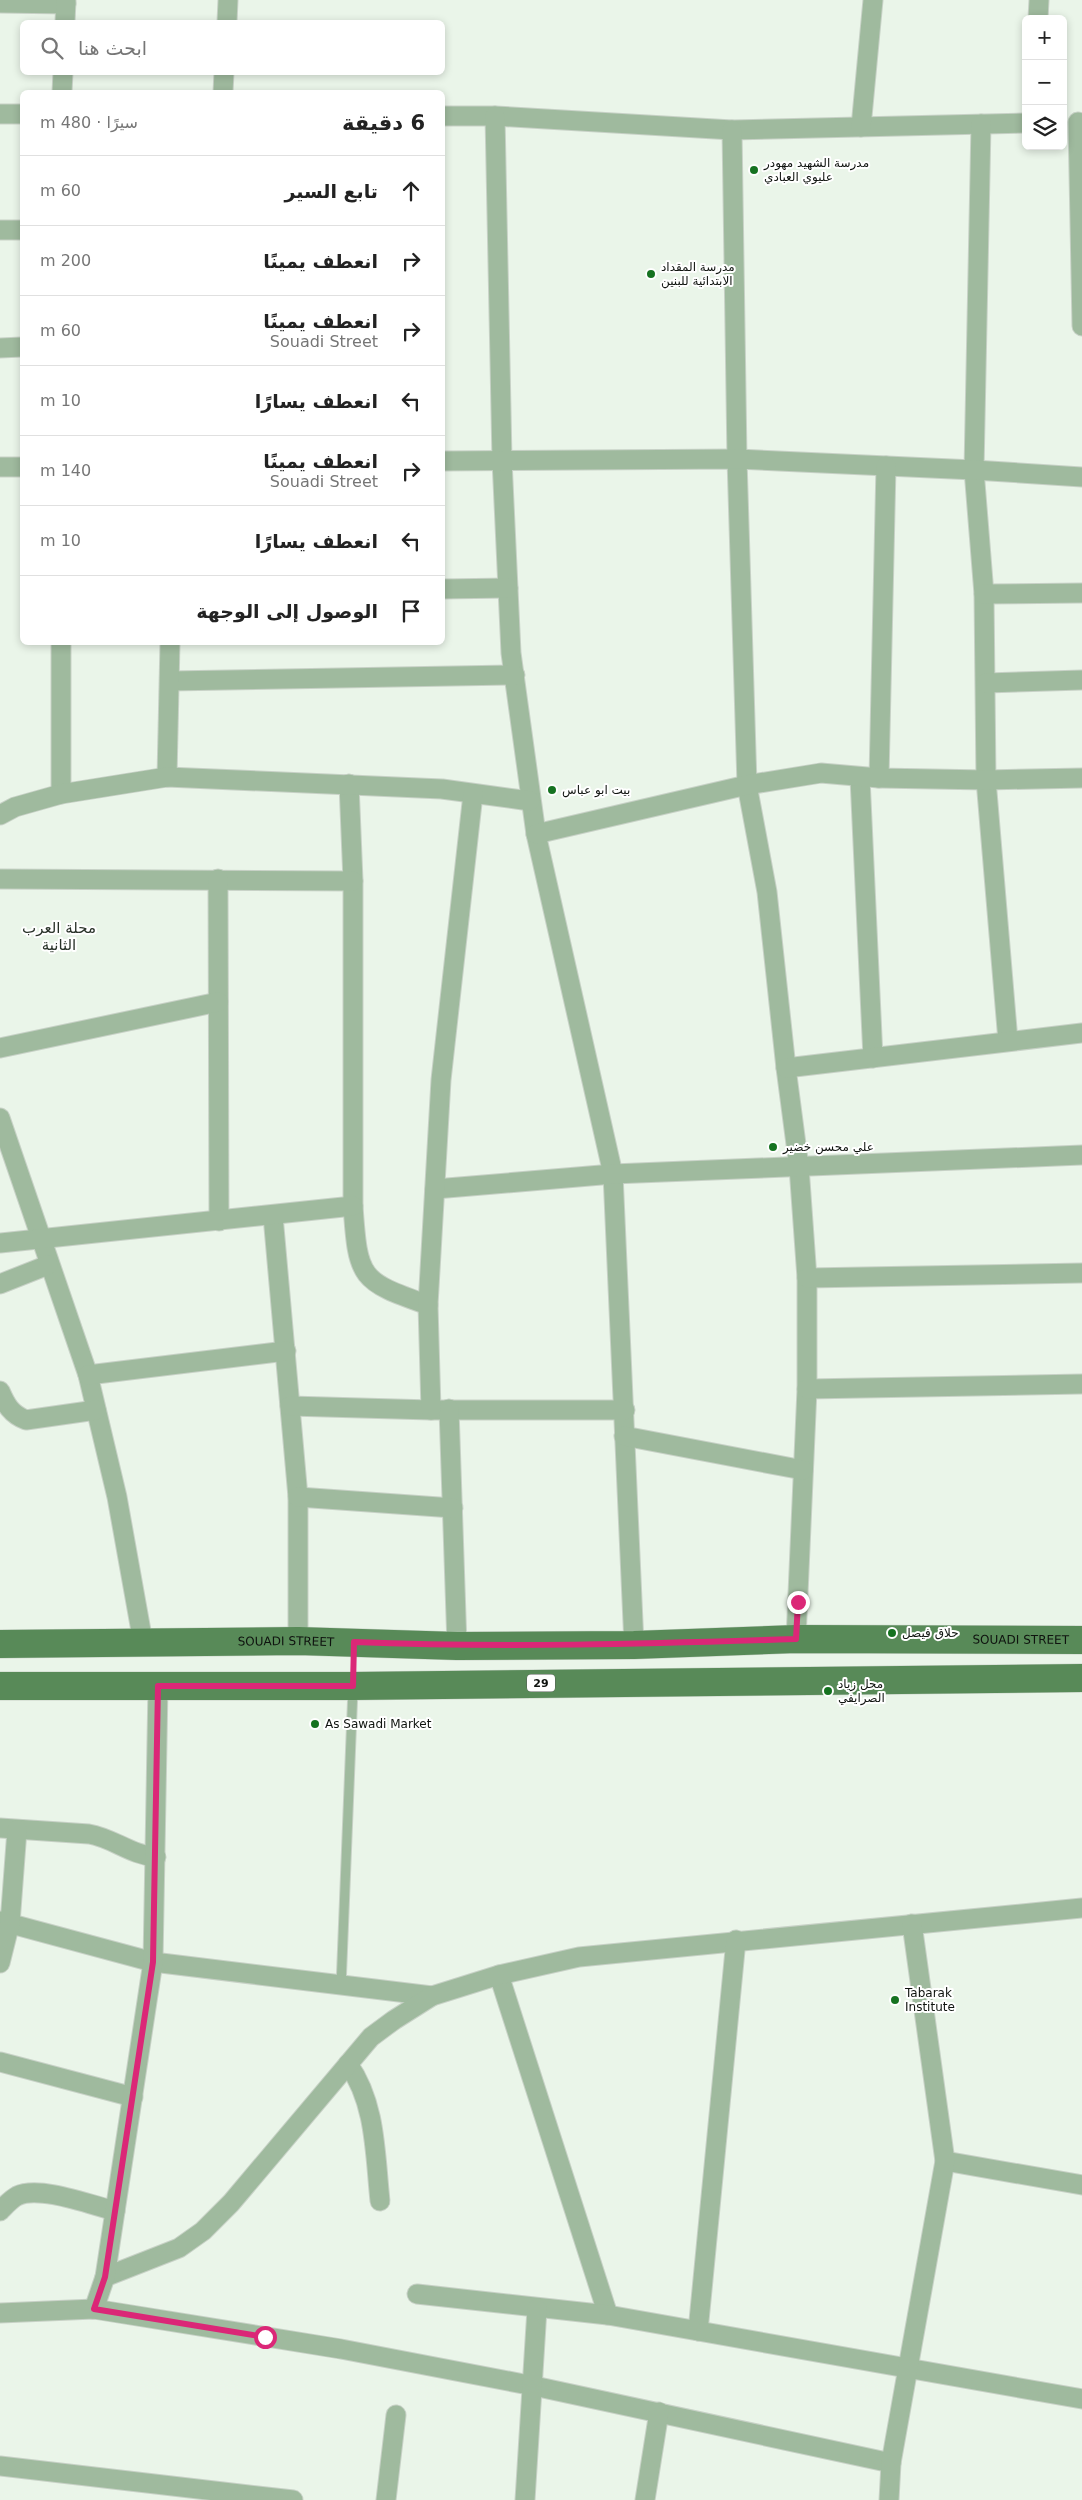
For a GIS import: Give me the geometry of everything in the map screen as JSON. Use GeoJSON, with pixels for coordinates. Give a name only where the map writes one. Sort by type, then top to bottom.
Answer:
{"type":"FeatureCollection","features":[{"type":"Feature","properties":{"kind":"main road","name":"SOUADI STREET"},"geometry":{"type":"LineString","coordinates":[[0,1644],[298,1641],[457,1646],[634,1645],[796,1639],[1082,1640]]}},
{"type":"Feature","properties":{"kind":"main road"},"geometry":{"type":"LineString","coordinates":[[353,1686],[354,1642]]}},
{"type":"Feature","properties":{"kind":"main road","name":"29"},"geometry":{"type":"LineString","coordinates":[[0,1686],[353,1686],[1082,1678]]}},
{"type":"Feature","properties":{"kind":"street"},"geometry":{"type":"LineString","coordinates":[[227,20],[228,0]]}},
{"type":"Feature","properties":{"kind":"street"},"geometry":{"type":"LineString","coordinates":[[862,127],[873,0]]}},
{"type":"Feature","properties":{"kind":"street"},"geometry":{"type":"LineString","coordinates":[[1038,15],[1039,0]]}},
{"type":"Feature","properties":{"kind":"street"},"geometry":{"type":"LineString","coordinates":[[0,3],[66,9]]}},
{"type":"Feature","properties":{"kind":"street"},"geometry":{"type":"LineString","coordinates":[[62,90],[63,75]]}},
{"type":"Feature","properties":{"kind":"street"},"geometry":{"type":"LineString","coordinates":[[223,90],[224,75]]}},
{"type":"Feature","properties":{"kind":"street"},"geometry":{"type":"LineString","coordinates":[[0,114],[20,114]]}},
{"type":"Feature","properties":{"kind":"street"},"geometry":{"type":"LineString","coordinates":[[445,116],[495,116],[732,130],[1022,123]]}},
{"type":"Feature","properties":{"kind":"street"},"geometry":{"type":"LineString","coordinates":[[495,116],[502,460],[511,654],[536,834],[613,1174],[634,1645]]}},
{"type":"Feature","properties":{"kind":"street"},"geometry":{"type":"LineString","coordinates":[[1075,122],[1082,326]]}},
{"type":"Feature","properties":{"kind":"street"},"geometry":{"type":"LineString","coordinates":[[981,124],[974,470],[984,594],[986,780],[1008,1042]]}},
{"type":"Feature","properties":{"kind":"street"},"geometry":{"type":"LineString","coordinates":[[732,130],[737,459],[747,785],[768,892],[786,1068],[799,1167],[807,1278],[807,1389],[796,1639]]}},
{"type":"Feature","properties":{"kind":"street"},"geometry":{"type":"LineString","coordinates":[[0,230],[20,230]]}},
{"type":"Feature","properties":{"kind":"street"},"geometry":{"type":"LineString","coordinates":[[0,348],[20,347]]}},
{"type":"Feature","properties":{"kind":"street"},"geometry":{"type":"LineString","coordinates":[[445,461],[737,459],[1082,477]]}},
{"type":"Feature","properties":{"kind":"street"},"geometry":{"type":"LineString","coordinates":[[873,1058],[869,778],[886,466]]}},
{"type":"Feature","properties":{"kind":"street"},"geometry":{"type":"LineString","coordinates":[[0,467],[20,467]]}},
{"type":"Feature","properties":{"kind":"street"},"geometry":{"type":"LineString","coordinates":[[445,589],[508,588]]}},
{"type":"Feature","properties":{"kind":"street"},"geometry":{"type":"LineString","coordinates":[[984,594],[1082,593]]}},
{"type":"Feature","properties":{"kind":"street"},"geometry":{"type":"LineString","coordinates":[[61,645],[61,794]]}},
{"type":"Feature","properties":{"kind":"street"},"geometry":{"type":"LineString","coordinates":[[167,777],[170,645]]}},
{"type":"Feature","properties":{"kind":"street"},"geometry":{"type":"LineString","coordinates":[[170,681],[515,675]]}},
{"type":"Feature","properties":{"kind":"street"},"geometry":{"type":"LineString","coordinates":[[986,682],[1082,680]]}},
{"type":"Feature","properties":{"kind":"street"},"geometry":{"type":"LineString","coordinates":[[536,834],[747,785],[821,773],[869,778],[986,780],[1082,778]]}},
{"type":"Feature","properties":{"kind":"street"},"geometry":{"type":"LineString","coordinates":[[0,815],[15,807],[61,794],[167,777],[442,789],[530,801]]}},
{"type":"Feature","properties":{"kind":"street"},"geometry":{"type":"LineString","coordinates":[[348,784],[353,881],[353,1206],[359,1262],[368,1276],[380,1287],[428,1305]]}},
{"type":"Feature","properties":{"kind":"street"},"geometry":{"type":"LineString","coordinates":[[431,1410],[428,1305],[441,1080],[473,794]]}},
{"type":"Feature","properties":{"kind":"street"},"geometry":{"type":"LineString","coordinates":[[0,879],[353,881]]}},
{"type":"Feature","properties":{"kind":"street"},"geometry":{"type":"LineString","coordinates":[[218,879],[219,1221]]}},
{"type":"Feature","properties":{"kind":"street"},"geometry":{"type":"LineString","coordinates":[[0,1048],[218,1002]]}},
{"type":"Feature","properties":{"kind":"street"},"geometry":{"type":"LineString","coordinates":[[786,1068],[1082,1033]]}},
{"type":"Feature","properties":{"kind":"street"},"geometry":{"type":"LineString","coordinates":[[0,1118],[48,1265],[88,1376],[117,1497],[144,1642]]}},
{"type":"Feature","properties":{"kind":"street"},"geometry":{"type":"LineString","coordinates":[[435,1189],[613,1174],[1082,1155]]}},
{"type":"Feature","properties":{"kind":"street"},"geometry":{"type":"LineString","coordinates":[[0,1243],[273,1216],[353,1206]]}},
{"type":"Feature","properties":{"kind":"street"},"geometry":{"type":"LineString","coordinates":[[273,1216],[298,1497],[298,1641]]}},
{"type":"Feature","properties":{"kind":"street"},"geometry":{"type":"LineString","coordinates":[[0,1284],[48,1265]]}},
{"type":"Feature","properties":{"kind":"street"},"geometry":{"type":"LineString","coordinates":[[807,1278],[1082,1273]]}},
{"type":"Feature","properties":{"kind":"street"},"geometry":{"type":"LineString","coordinates":[[88,1376],[286,1351]]}},
{"type":"Feature","properties":{"kind":"street"},"geometry":{"type":"LineString","coordinates":[[807,1389],[1082,1384]]}},
{"type":"Feature","properties":{"kind":"street"},"geometry":{"type":"LineString","coordinates":[[0,1391],[8,1409],[16,1416],[26,1420],[96,1410]]}},
{"type":"Feature","properties":{"kind":"street"},"geometry":{"type":"LineString","coordinates":[[290,1406],[431,1410],[625,1410]]}},
{"type":"Feature","properties":{"kind":"street"},"geometry":{"type":"LineString","coordinates":[[449,1409],[457,1646]]}},
{"type":"Feature","properties":{"kind":"street"},"geometry":{"type":"LineString","coordinates":[[624,1436],[804,1470]]}},
{"type":"Feature","properties":{"kind":"street"},"geometry":{"type":"LineString","coordinates":[[298,1497],[453,1508]]}},
{"type":"Feature","properties":{"kind":"street"},"geometry":{"type":"LineString","coordinates":[[94,2309],[105,2277],[134,2097],[153,1962],[158,1686]]}},
{"type":"Feature","properties":{"kind":"street"},"geometry":{"type":"LineString","coordinates":[[0,1963],[5,1922],[9,1829],[100,1836],[136,1854],[156,1857]]}},
{"type":"Feature","properties":{"kind":"street"},"geometry":{"type":"LineString","coordinates":[[105,2277],[178,2248],[203,2231],[231,2203],[371,2038],[394,2020],[432,1996],[500,1975],[579,1957],[736,1940],[1082,1908]]}},
{"type":"Feature","properties":{"kind":"street"},"geometry":{"type":"LineString","coordinates":[[5,1922],[153,1962],[432,1996]]}},
{"type":"Feature","properties":{"kind":"street"},"geometry":{"type":"LineString","coordinates":[[890,2500],[891,2463],[945,2161],[912,1924]]}},
{"type":"Feature","properties":{"kind":"street"},"geometry":{"type":"LineString","coordinates":[[698,2331],[736,1940]]}},
{"type":"Feature","properties":{"kind":"street"},"geometry":{"type":"LineString","coordinates":[[500,1975],[608,2315]]}},
{"type":"Feature","properties":{"kind":"street"},"geometry":{"type":"LineString","coordinates":[[0,2062],[134,2097]]}},
{"type":"Feature","properties":{"kind":"street"},"geometry":{"type":"LineString","coordinates":[[348,2064],[356,2076],[368,2103],[380,2201]]}},
{"type":"Feature","properties":{"kind":"street"},"geometry":{"type":"LineString","coordinates":[[945,2161],[1082,2185]]}},
{"type":"Feature","properties":{"kind":"street"},"geometry":{"type":"LineString","coordinates":[[0,2211],[18,2196],[30,2192],[43,2193],[115,2211]]}},
{"type":"Feature","properties":{"kind":"street"},"geometry":{"type":"LineString","coordinates":[[417,2294],[608,2315],[1082,2399]]}},
{"type":"Feature","properties":{"kind":"street"},"geometry":{"type":"LineString","coordinates":[[526,2500],[537,2308]]}},
{"type":"Feature","properties":{"kind":"street"},"geometry":{"type":"LineString","coordinates":[[0,2313],[94,2309],[341,2349],[534,2386],[891,2463]]}},
{"type":"Feature","properties":{"kind":"street"},"geometry":{"type":"LineString","coordinates":[[645,2500],[659,2412]]}},
{"type":"Feature","properties":{"kind":"street"},"geometry":{"type":"LineString","coordinates":[[386,2500],[396,2415]]}},
{"type":"Feature","properties":{"kind":"street"},"geometry":{"type":"LineString","coordinates":[[0,2466],[196,2494],[293,2500]]}},
{"type":"Feature","properties":{"kind":"lane"},"geometry":{"type":"LineString","coordinates":[[341,1986],[353,1686]]}},
{"type":"Feature","properties":{"kind":"place","name":"مدرسة الشهيد مهودر عليوي العبادي"},"geometry":{"type":"Point","coordinates":[754,170]}},
{"type":"Feature","properties":{"kind":"place","name":"مدرسة المقداد الابتدائية للبنين"},"geometry":{"type":"Point","coordinates":[651,274]}},
{"type":"Feature","properties":{"kind":"place","name":"بيت ابو عباس"},"geometry":{"type":"Point","coordinates":[552,790]}},
{"type":"Feature","properties":{"kind":"place","name":"علي محسن خضير"},"geometry":{"type":"Point","coordinates":[773,1147]}},
{"type":"Feature","properties":{"kind":"place","name":"حلاق فيصل"},"geometry":{"type":"Point","coordinates":[892,1633]}},
{"type":"Feature","properties":{"kind":"place","name":"محل زياد الصرايفي"},"geometry":{"type":"Point","coordinates":[828,1691]}},
{"type":"Feature","properties":{"kind":"place","name":"As Sawadi Market"},"geometry":{"type":"Point","coordinates":[315,1724]}},
{"type":"Feature","properties":{"kind":"place","name":"Tabarak Institute"},"geometry":{"type":"Point","coordinates":[895,2000]}},
{"type":"Feature","properties":{"kind":"district","name":"محلة العرب الثانية"},"geometry":{"type":"Point","coordinates":[59,936]}},
{"type":"Feature","properties":{"kind":"route"},"geometry":{"type":"LineString","coordinates":[[265,2337],[94,2309],[105,2277],[134,2097],[153,1962],[158,1686],[353,1686],[354,1642],[457,1646],[634,1645],[796,1639],[798,1602]]}}]}
